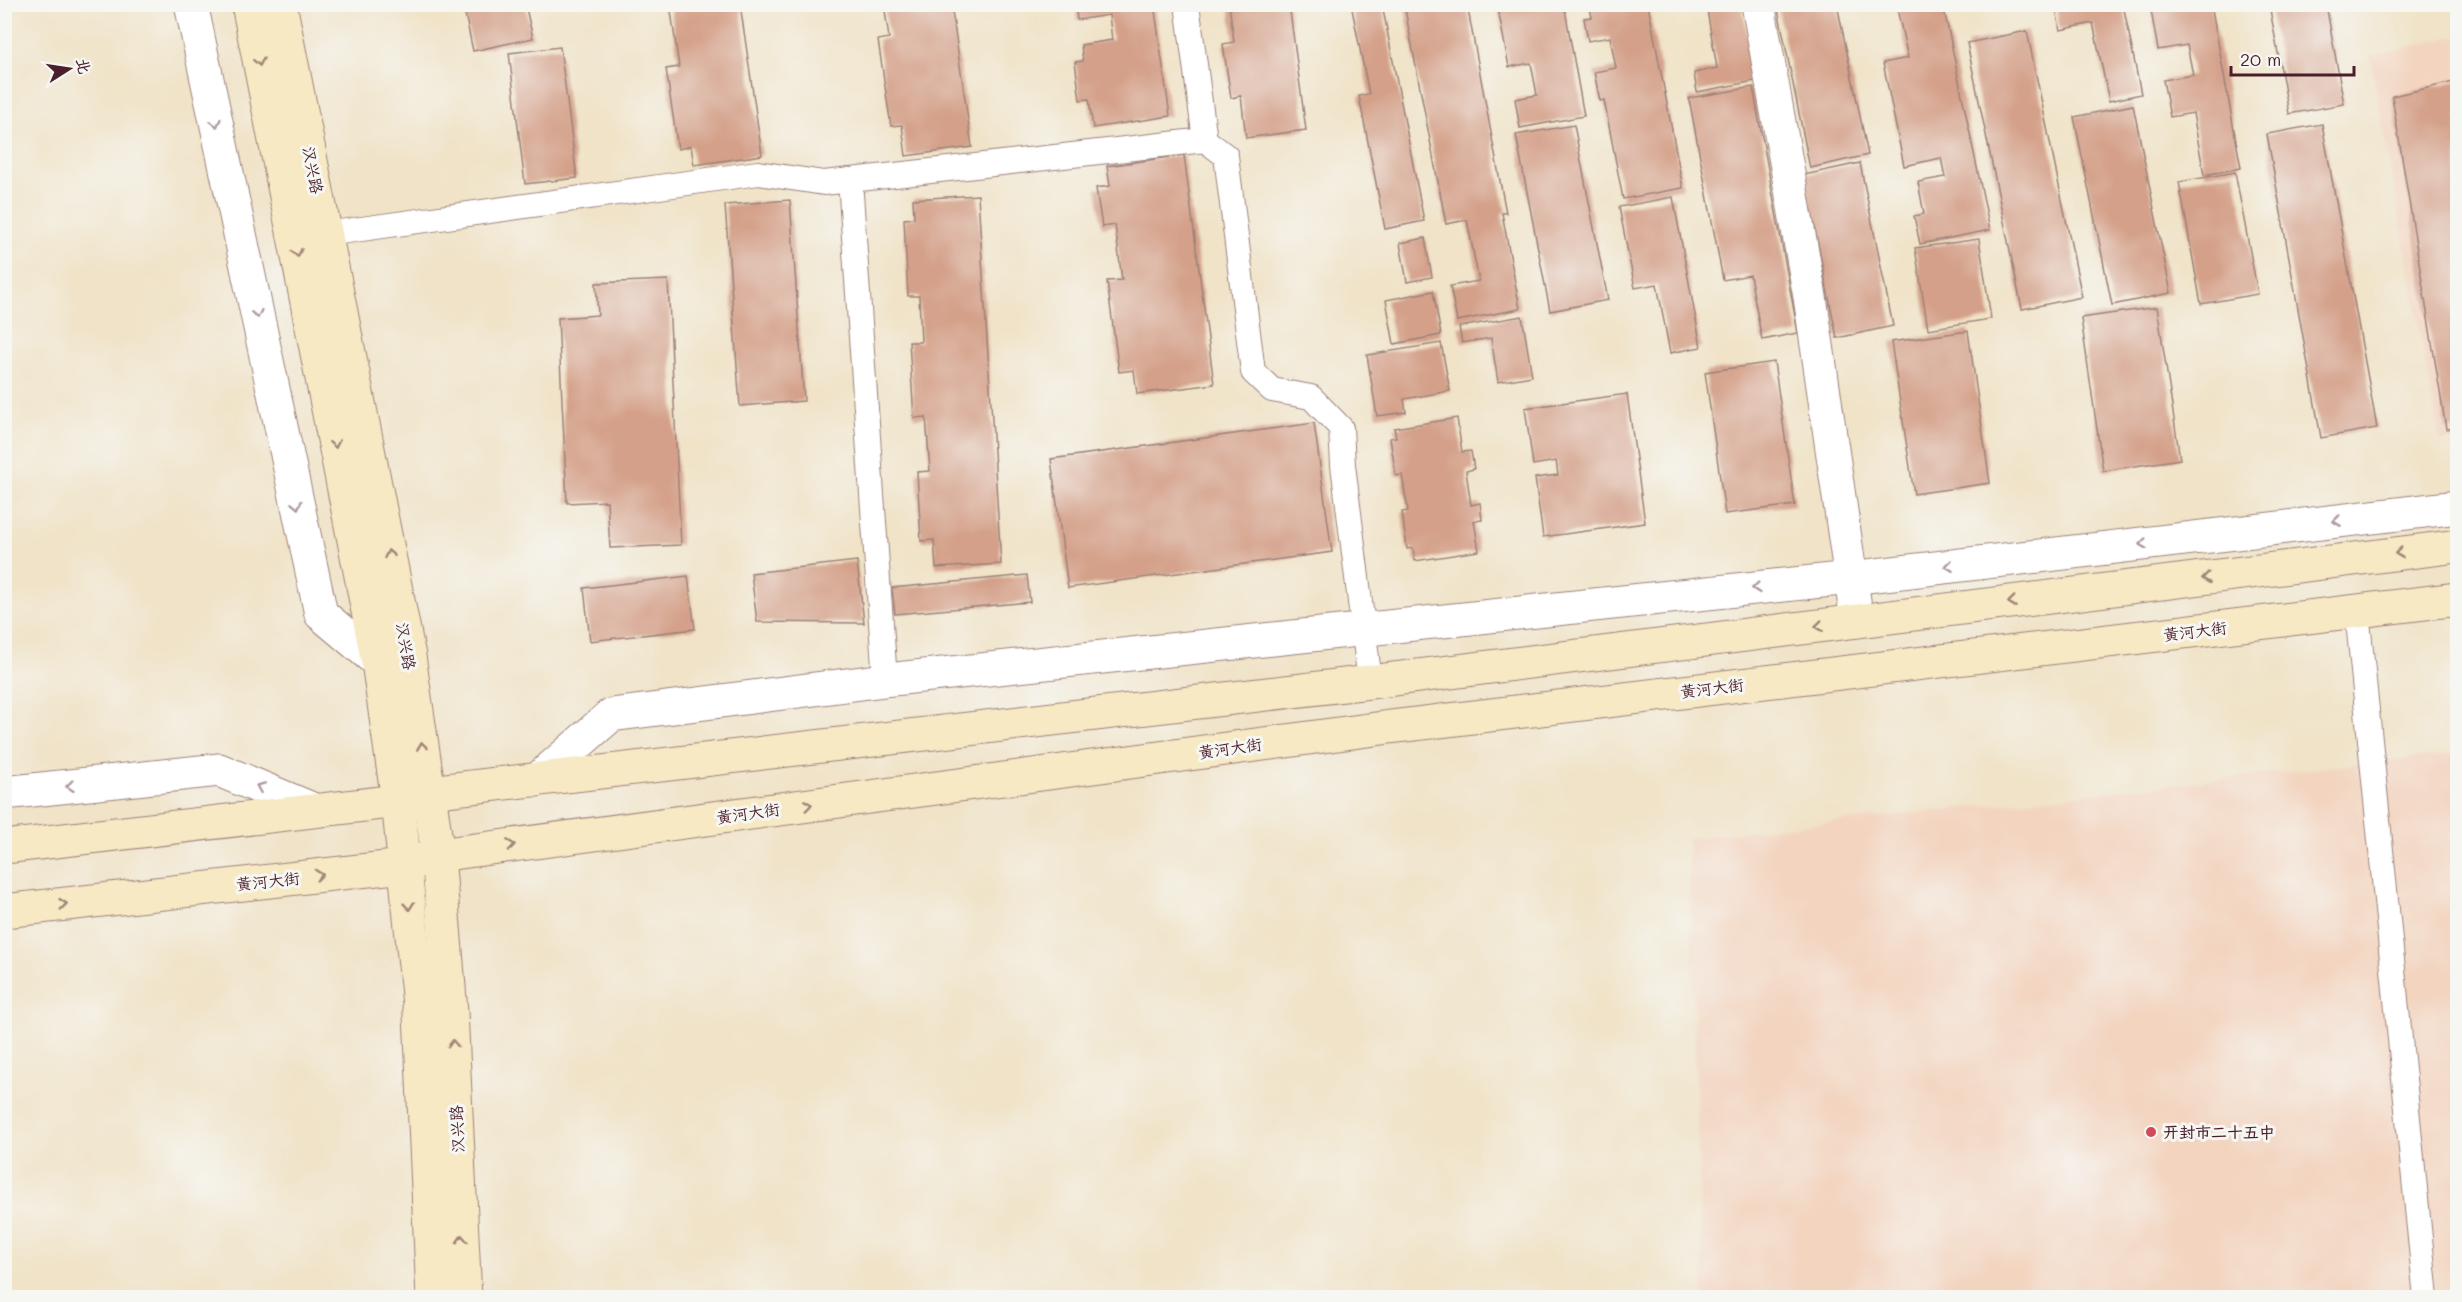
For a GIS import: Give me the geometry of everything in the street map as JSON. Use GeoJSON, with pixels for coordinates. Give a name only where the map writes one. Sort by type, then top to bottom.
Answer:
{"type":"FeatureCollection","features":[{"type":"Feature","properties":{"kind":"main road","name":"汉兴路"},"geometry":{"type":"LineString","coordinates":[[248,4],[378,662],[398,801],[420,1014],[433,1298]]}},
{"type":"Feature","properties":{"kind":"main road","name":"汉兴路"},"geometry":{"type":"LineString","coordinates":[[280,4],[409,656],[429,792],[438,855],[452,1011],[465,1298]]}},
{"type":"Feature","properties":{"kind":"main road"},"geometry":{"type":"LineString","coordinates":[[4,847],[398,801],[429,792],[1370,682],[2457,546]]}},
{"type":"Feature","properties":{"kind":"main road","name":"黄河大街"},"geometry":{"type":"LineString","coordinates":[[4,911],[404,866],[438,855],[1390,727],[2457,599]]}},
{"type":"Feature","properties":{"kind":"street"},"geometry":{"type":"LineString","coordinates":[[191,4],[321,614],[378,662]]}},
{"type":"Feature","properties":{"kind":"street"},"geometry":{"type":"LineString","coordinates":[[1758,4],[1810,297],[1857,621]]}},
{"type":"Feature","properties":{"kind":"street"},"geometry":{"type":"LineString","coordinates":[[537,780],[611,715],[885,680],[1850,578],[2457,507]]}},
{"type":"Feature","properties":{"kind":"street"},"geometry":{"type":"LineString","coordinates":[[4,793],[219,770],[314,810]]}},
{"type":"Feature","properties":{"kind":"lane"},"geometry":{"type":"LineString","coordinates":[[1187,4],[1205,140]]}},
{"type":"Feature","properties":{"kind":"lane"},"geometry":{"type":"LineString","coordinates":[[326,234],[758,173],[824,183],[1205,140],[1226,156],[1252,372],[1272,390],[1311,398],[1341,428],[1343,465],[1370,682]]}},
{"type":"Feature","properties":{"kind":"lane"},"geometry":{"type":"LineString","coordinates":[[850,180],[885,680]]}},
{"type":"Feature","properties":{"kind":"lane"},"geometry":{"type":"LineString","coordinates":[[2357,611],[2426,1298]]}},
{"type":"Feature","properties":{"kind":"shaded area"},"geometry":{"type":"Polygon","coordinates":[[[2457,36],[2457,440],[2440,441],[2370,56],[2457,36]]]}},
{"type":"Feature","properties":{"kind":"shaded area","name":"开封市二十五中"},"geometry":{"type":"Polygon","coordinates":[[[2457,753],[2457,1297],[1703,1297],[1688,838],[2457,753]]]}},
{"type":"Feature","properties":{"kind":"building"},"geometry":{"type":"Polygon","coordinates":[[[463,4],[525,4],[533,38],[473,51],[463,4]]]}},
{"type":"Feature","properties":{"kind":"building"},"geometry":{"type":"Polygon","coordinates":[[[670,4],[740,4],[762,155],[694,165],[691,146],[678,149],[666,69],[679,67],[670,4]]]}},
{"type":"Feature","properties":{"kind":"building"},"geometry":{"type":"Polygon","coordinates":[[[884,4],[951,4],[972,147],[906,156],[902,125],[891,126],[878,40],[889,38],[884,4]]]}},
{"type":"Feature","properties":{"kind":"building"},"geometry":{"type":"Polygon","coordinates":[[[1075,4],[1154,4],[1170,116],[1093,128],[1089,99],[1080,100],[1075,62],[1083,61],[1081,45],[1112,40],[1109,15],[1077,20],[1075,4]]]}},
{"type":"Feature","properties":{"kind":"building"},"geometry":{"type":"Polygon","coordinates":[[[1229,4],[1289,4],[1306,130],[1246,138],[1241,96],[1231,98],[1223,44],[1234,42],[1229,4]]]}},
{"type":"Feature","properties":{"kind":"building"},"geometry":{"type":"Polygon","coordinates":[[[1351,4],[1382,4],[1424,221],[1385,229],[1359,96],[1369,94],[1351,4]]]}},
{"type":"Feature","properties":{"kind":"building"},"geometry":{"type":"Polygon","coordinates":[[[1404,4],[1467,4],[1506,213],[1502,213],[1520,309],[1457,321],[1450,286],[1479,281],[1467,220],[1446,224],[1404,4]]]}},
{"type":"Feature","properties":{"kind":"building"},"geometry":{"type":"Polygon","coordinates":[[[1497,4],[1564,4],[1584,116],[1520,128],[1515,99],[1537,95],[1531,63],[1509,67],[1497,4]]]}},
{"type":"Feature","properties":{"kind":"building"},"geometry":{"type":"Polygon","coordinates":[[[1589,4],[1648,4],[1683,188],[1623,199],[1604,100],[1600,101],[1594,72],[1616,68],[1610,37],[1588,41],[1584,18],[1592,17],[1589,4]]]}},
{"type":"Feature","properties":{"kind":"building"},"geometry":{"type":"Polygon","coordinates":[[[1706,4],[1742,4],[1755,81],[1697,92],[1694,73],[1717,68],[1706,4]]]}},
{"type":"Feature","properties":{"kind":"building"},"geometry":{"type":"Polygon","coordinates":[[[1777,4],[1837,4],[1868,155],[1810,168],[1777,4]]]}},
{"type":"Feature","properties":{"kind":"building"},"geometry":{"type":"Polygon","coordinates":[[[1896,4],[1943,4],[1990,230],[1920,244],[1914,216],[1924,214],[1918,182],[1945,177],[1941,158],[1904,166],[1883,63],[1908,58],[1896,4]]]}},
{"type":"Feature","properties":{"kind":"building"},"geometry":{"type":"Polygon","coordinates":[[[2055,4],[2123,4],[2141,94],[2109,101],[2093,23],[2060,30],[2055,4]]]}},
{"type":"Feature","properties":{"kind":"building"},"geometry":{"type":"Polygon","coordinates":[[[2211,4],[2241,168],[2204,175],[2193,113],[2170,117],[2163,80],[2193,75],[2187,45],[2158,50],[2150,5],[2211,4]]]}},
{"type":"Feature","properties":{"kind":"building"},"geometry":{"type":"Polygon","coordinates":[[[2269,4],[2326,4],[2344,104],[2289,114],[2269,4]]]}},
{"type":"Feature","properties":{"kind":"building"},"geometry":{"type":"Polygon","coordinates":[[[2027,31],[2082,297],[2022,309],[1967,43],[2027,31]]]}},
{"type":"Feature","properties":{"kind":"building"},"geometry":{"type":"Polygon","coordinates":[[[560,47],[577,178],[525,184],[509,53],[560,47]]]}},
{"type":"Feature","properties":{"kind":"building"},"geometry":{"type":"Polygon","coordinates":[[[2458,81],[2458,428],[2446,429],[2392,96],[2458,81]]]}},
{"type":"Feature","properties":{"kind":"building"},"geometry":{"type":"Polygon","coordinates":[[[1753,87],[1798,333],[1762,340],[1750,275],[1723,280],[1689,98],[1753,87]]]}},
{"type":"Feature","properties":{"kind":"building"},"geometry":{"type":"Polygon","coordinates":[[[2133,105],[2171,293],[2112,305],[2074,117],[2133,105]]]}},
{"type":"Feature","properties":{"kind":"building"},"geometry":{"type":"Polygon","coordinates":[[[2322,124],[2377,428],[2321,438],[2267,134],[2322,124]]]}},
{"type":"Feature","properties":{"kind":"building"},"geometry":{"type":"Polygon","coordinates":[[[1574,125],[1608,300],[1550,311],[1516,135],[1574,125]]]}},
{"type":"Feature","properties":{"kind":"building"},"geometry":{"type":"Polygon","coordinates":[[[1184,155],[1214,384],[1137,394],[1134,370],[1119,372],[1107,281],[1122,280],[1115,225],[1102,227],[1096,188],[1110,186],[1107,166],[1184,155]]]}},
{"type":"Feature","properties":{"kind":"building"},"geometry":{"type":"Polygon","coordinates":[[[1860,163],[1893,326],[1837,338],[1804,175],[1860,163]]]}},
{"type":"Feature","properties":{"kind":"building"},"geometry":{"type":"Polygon","coordinates":[[[2235,172],[2258,294],[2201,304],[2179,182],[2235,172]]]}},
{"type":"Feature","properties":{"kind":"building"},"geometry":{"type":"Polygon","coordinates":[[[978,195],[1001,564],[936,568],[934,540],[921,541],[917,472],[930,471],[926,417],[914,418],[909,342],[921,342],[919,296],[908,296],[904,219],[914,218],[913,199],[978,195]]]}},
{"type":"Feature","properties":{"kind":"building"},"geometry":{"type":"Polygon","coordinates":[[[1673,197],[1701,347],[1670,353],[1657,284],[1635,288],[1619,207],[1673,197]]]}},
{"type":"Feature","properties":{"kind":"building"},"geometry":{"type":"Polygon","coordinates":[[[790,200],[804,401],[740,406],[725,205],[790,200]]]}},
{"type":"Feature","properties":{"kind":"building"},"geometry":{"type":"Polygon","coordinates":[[[1425,238],[1432,277],[1407,282],[1400,243],[1425,238]]]}},
{"type":"Feature","properties":{"kind":"building"},"geometry":{"type":"Polygon","coordinates":[[[1979,239],[1991,319],[1928,329],[1915,248],[1979,239]]]}},
{"type":"Feature","properties":{"kind":"building"},"geometry":{"type":"Polygon","coordinates":[[[668,280],[681,545],[610,548],[607,501],[567,503],[558,318],[598,315],[596,283],[668,280]]]}},
{"type":"Feature","properties":{"kind":"building"},"geometry":{"type":"Polygon","coordinates":[[[1433,291],[1441,335],[1394,344],[1386,300],[1433,291]]]}},
{"type":"Feature","properties":{"kind":"building"},"geometry":{"type":"Polygon","coordinates":[[[2157,307],[2180,459],[2103,471],[2081,318],[2157,307]]]}},
{"type":"Feature","properties":{"kind":"building"},"geometry":{"type":"Polygon","coordinates":[[[1522,316],[1532,376],[1498,382],[1491,338],[1462,343],[1459,327],[1522,316]]]}},
{"type":"Feature","properties":{"kind":"building"},"geometry":{"type":"Polygon","coordinates":[[[1968,331],[1990,483],[1914,494],[1891,342],[1968,331]]]}},
{"type":"Feature","properties":{"kind":"building"},"geometry":{"type":"Polygon","coordinates":[[[1441,343],[1450,391],[1404,399],[1406,412],[1377,416],[1367,355],[1441,343]]]}},
{"type":"Feature","properties":{"kind":"building"},"geometry":{"type":"Polygon","coordinates":[[[1774,362],[1795,505],[1725,514],[1705,372],[1774,362]]]}},
{"type":"Feature","properties":{"kind":"building"},"geometry":{"type":"Polygon","coordinates":[[[1627,394],[1645,523],[1543,537],[1535,478],[1558,475],[1556,461],[1533,465],[1525,408],[1627,394]]]}},
{"type":"Feature","properties":{"kind":"building"},"geometry":{"type":"Polygon","coordinates":[[[1457,418],[1462,452],[1471,451],[1474,469],[1466,471],[1471,505],[1480,503],[1482,520],[1474,521],[1479,551],[1415,561],[1413,548],[1407,549],[1402,512],[1408,511],[1402,475],[1396,476],[1390,438],[1396,437],[1394,428],[1457,418]]]}},
{"type":"Feature","properties":{"kind":"building"},"geometry":{"type":"Polygon","coordinates":[[[1314,423],[1332,552],[1068,588],[1051,459],[1314,423]]]}},
{"type":"Feature","properties":{"kind":"building"},"geometry":{"type":"Polygon","coordinates":[[[857,561],[864,623],[757,622],[751,573],[857,561]]]}},
{"type":"Feature","properties":{"kind":"building"},"geometry":{"type":"Polygon","coordinates":[[[1027,575],[1030,602],[895,614],[892,588],[1027,575]]]}},
{"type":"Feature","properties":{"kind":"building"},"geometry":{"type":"Polygon","coordinates":[[[688,576],[695,629],[590,641],[584,588],[688,576]]]}},
{"type":"Feature","properties":{"kind":"place","name":"开封市二十五中"},"geometry":{"type":"Point","coordinates":[2151,1132]}}]}
